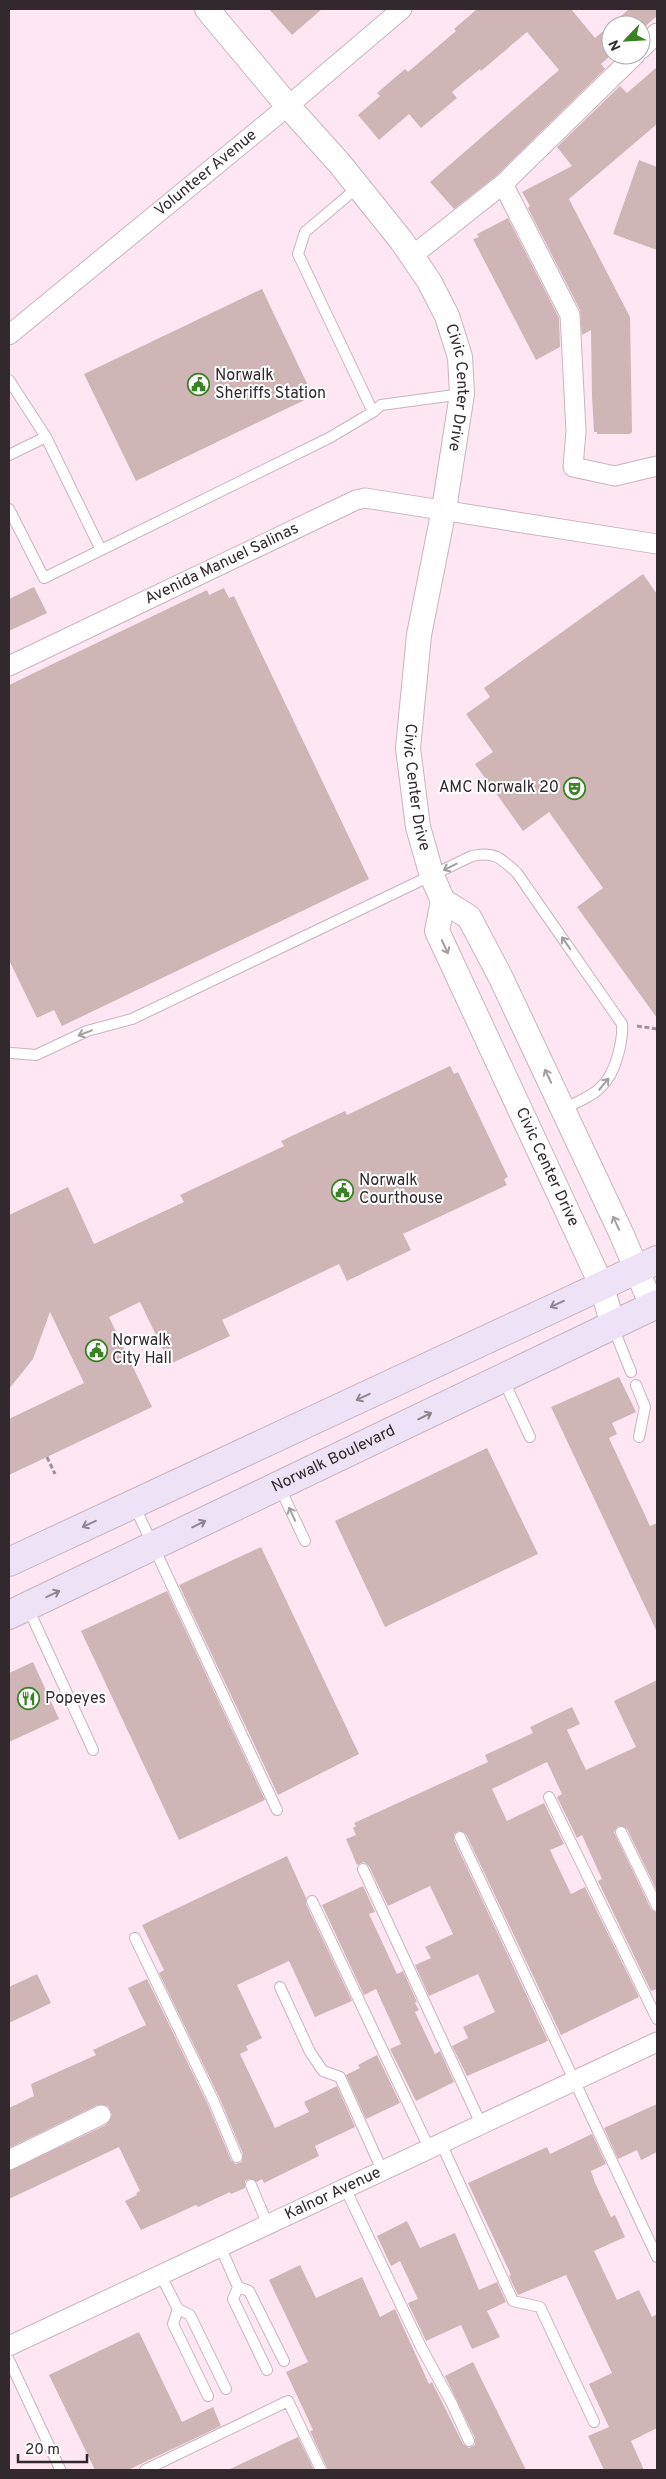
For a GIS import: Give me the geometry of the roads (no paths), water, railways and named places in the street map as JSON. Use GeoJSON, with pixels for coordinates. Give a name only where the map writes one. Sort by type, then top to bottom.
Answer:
{"type":"FeatureCollection","features":[{"type":"Feature","properties":{"kind":"main road"},"geometry":{"type":"LineString","coordinates":[[9,1562],[647,1264]]}},
{"type":"Feature","properties":{"kind":"main road","name":"Norwalk Boulevard"},"geometry":{"type":"LineString","coordinates":[[18,1610],[655,1305]]}},
{"type":"Feature","properties":{"kind":"street","name":"Civic Center Drive"},"geometry":{"type":"LineString","coordinates":[[207,9],[358,187],[412,256],[429,281],[447,316],[460,357],[462,394],[444,509],[419,635],[408,748],[418,827],[432,876],[443,901],[437,931],[601,1284],[613,1325]]}},
{"type":"Feature","properties":{"kind":"street","name":"Volunteer Avenue"},"geometry":{"type":"LineString","coordinates":[[9,335],[288,106],[402,9]]}},
{"type":"Feature","properties":{"kind":"street"},"geometry":{"type":"LineString","coordinates":[[412,256],[503,184],[625,65]]}},
{"type":"Feature","properties":{"kind":"street"},"geometry":{"type":"LineString","coordinates":[[503,184],[570,315],[576,431],[573,467],[615,476],[657,466]]}},
{"type":"Feature","properties":{"kind":"street","name":"Avenida Manuel Salinas"},"geometry":{"type":"LineString","coordinates":[[9,666],[356,500],[377,498],[657,544]]}},
{"type":"Feature","properties":{"kind":"street"},"geometry":{"type":"LineString","coordinates":[[443,901],[469,917],[501,978],[563,1109],[647,1264],[655,1305]]}},
{"type":"Feature","properties":{"kind":"street","name":"Kalnor Avenue"},"geometry":{"type":"LineString","coordinates":[[9,2346],[267,2223],[657,2042]]}},
{"type":"Feature","properties":{"kind":"street"},"geometry":{"type":"LineString","coordinates":[[9,2160],[101,2115]]}},
{"type":"Feature","properties":{"kind":"lane"},"geometry":{"type":"LineString","coordinates":[[358,187],[305,232],[298,254],[373,412]]}},
{"type":"Feature","properties":{"kind":"lane"},"geometry":{"type":"LineString","coordinates":[[9,380],[46,437],[101,550]]}},
{"type":"Feature","properties":{"kind":"lane"},"geometry":{"type":"LineString","coordinates":[[9,509],[11,521],[44,578],[329,438],[373,412],[381,405],[462,394]]}},
{"type":"Feature","properties":{"kind":"lane"},"geometry":{"type":"LineString","coordinates":[[9,455],[46,437]]}},
{"type":"Feature","properties":{"kind":"lane"},"geometry":{"type":"LineString","coordinates":[[11,1053],[36,1054],[87,1031],[132,1019],[472,856],[488,853],[504,861],[517,873],[622,1024],[623,1033],[614,1070],[605,1085],[592,1096],[563,1109]]}},
{"type":"Feature","properties":{"kind":"lane"},"geometry":{"type":"LineString","coordinates":[[613,1325],[631,1372]]}},
{"type":"Feature","properties":{"kind":"lane"},"geometry":{"type":"LineString","coordinates":[[502,1379],[530,1438]]}},
{"type":"Feature","properties":{"kind":"lane"},"geometry":{"type":"LineString","coordinates":[[636,1385],[645,1406],[639,1437]]}},
{"type":"Feature","properties":{"kind":"lane"},"geometry":{"type":"LineString","coordinates":[[279,1486],[305,1542]]}},
{"type":"Feature","properties":{"kind":"lane"},"geometry":{"type":"LineString","coordinates":[[133,1503],[277,1810]]}},
{"type":"Feature","properties":{"kind":"lane"},"geometry":{"type":"LineString","coordinates":[[18,1610],[93,1750]]}},
{"type":"Feature","properties":{"kind":"lane"},"geometry":{"type":"LineString","coordinates":[[549,1797],[657,2019]]}},
{"type":"Feature","properties":{"kind":"lane"},"geometry":{"type":"LineString","coordinates":[[621,1832],[657,1906]]}},
{"type":"Feature","properties":{"kind":"lane"},"geometry":{"type":"LineString","coordinates":[[460,1836],[657,2257]]}},
{"type":"Feature","properties":{"kind":"lane"},"geometry":{"type":"LineString","coordinates":[[363,1869],[481,2124]]}},
{"type":"Feature","properties":{"kind":"lane"},"geometry":{"type":"LineString","coordinates":[[312,1901],[513,2301],[540,2307],[594,2422]]}},
{"type":"Feature","properties":{"kind":"lane"},"geometry":{"type":"LineString","coordinates":[[135,1938],[214,2102],[237,2157]]}},
{"type":"Feature","properties":{"kind":"lane"},"geometry":{"type":"LineString","coordinates":[[280,1987],[310,2052],[323,2071],[340,2077],[382,2170]]}},
{"type":"Feature","properties":{"kind":"lane"},"geometry":{"type":"LineString","coordinates":[[251,2185],[267,2223]]}},
{"type":"Feature","properties":{"kind":"lane"},"geometry":{"type":"LineString","coordinates":[[345,2188],[416,2338],[452,2404],[469,2441]]}},
{"type":"Feature","properties":{"kind":"lane"},"geometry":{"type":"LineString","coordinates":[[220,2246],[238,2287],[248,2291],[284,2361]]}},
{"type":"Feature","properties":{"kind":"lane"},"geometry":{"type":"LineString","coordinates":[[160,2274],[178,2309],[190,2315],[226,2389]]}},
{"type":"Feature","properties":{"kind":"lane"},"geometry":{"type":"LineString","coordinates":[[238,2287],[233,2298],[267,2370]]}},
{"type":"Feature","properties":{"kind":"lane"},"geometry":{"type":"LineString","coordinates":[[178,2309],[173,2324],[208,2396]]}},
{"type":"Feature","properties":{"kind":"lane"},"geometry":{"type":"LineString","coordinates":[[9,2360],[60,2469]]}},
{"type":"Feature","properties":{"kind":"lane"},"geometry":{"type":"LineString","coordinates":[[145,2470],[288,2401],[321,2470]]}},
{"type":"Feature","properties":{"kind":"place","name":"Norwalk Sheriffs Station"},"geometry":{"type":"Point","coordinates":[199,385]}},
{"type":"Feature","properties":{"kind":"place","name":"AMC Norwalk 20"},"geometry":{"type":"Point","coordinates":[575,788]}},
{"type":"Feature","properties":{"kind":"place","name":"Norwalk Courthouse"},"geometry":{"type":"Point","coordinates":[343,1190]}},
{"type":"Feature","properties":{"kind":"place","name":"Norwalk City Hall"},"geometry":{"type":"Point","coordinates":[96,1350]}},
{"type":"Feature","properties":{"kind":"place","name":"Popeyes"},"geometry":{"type":"Point","coordinates":[29,1699]}}]}
